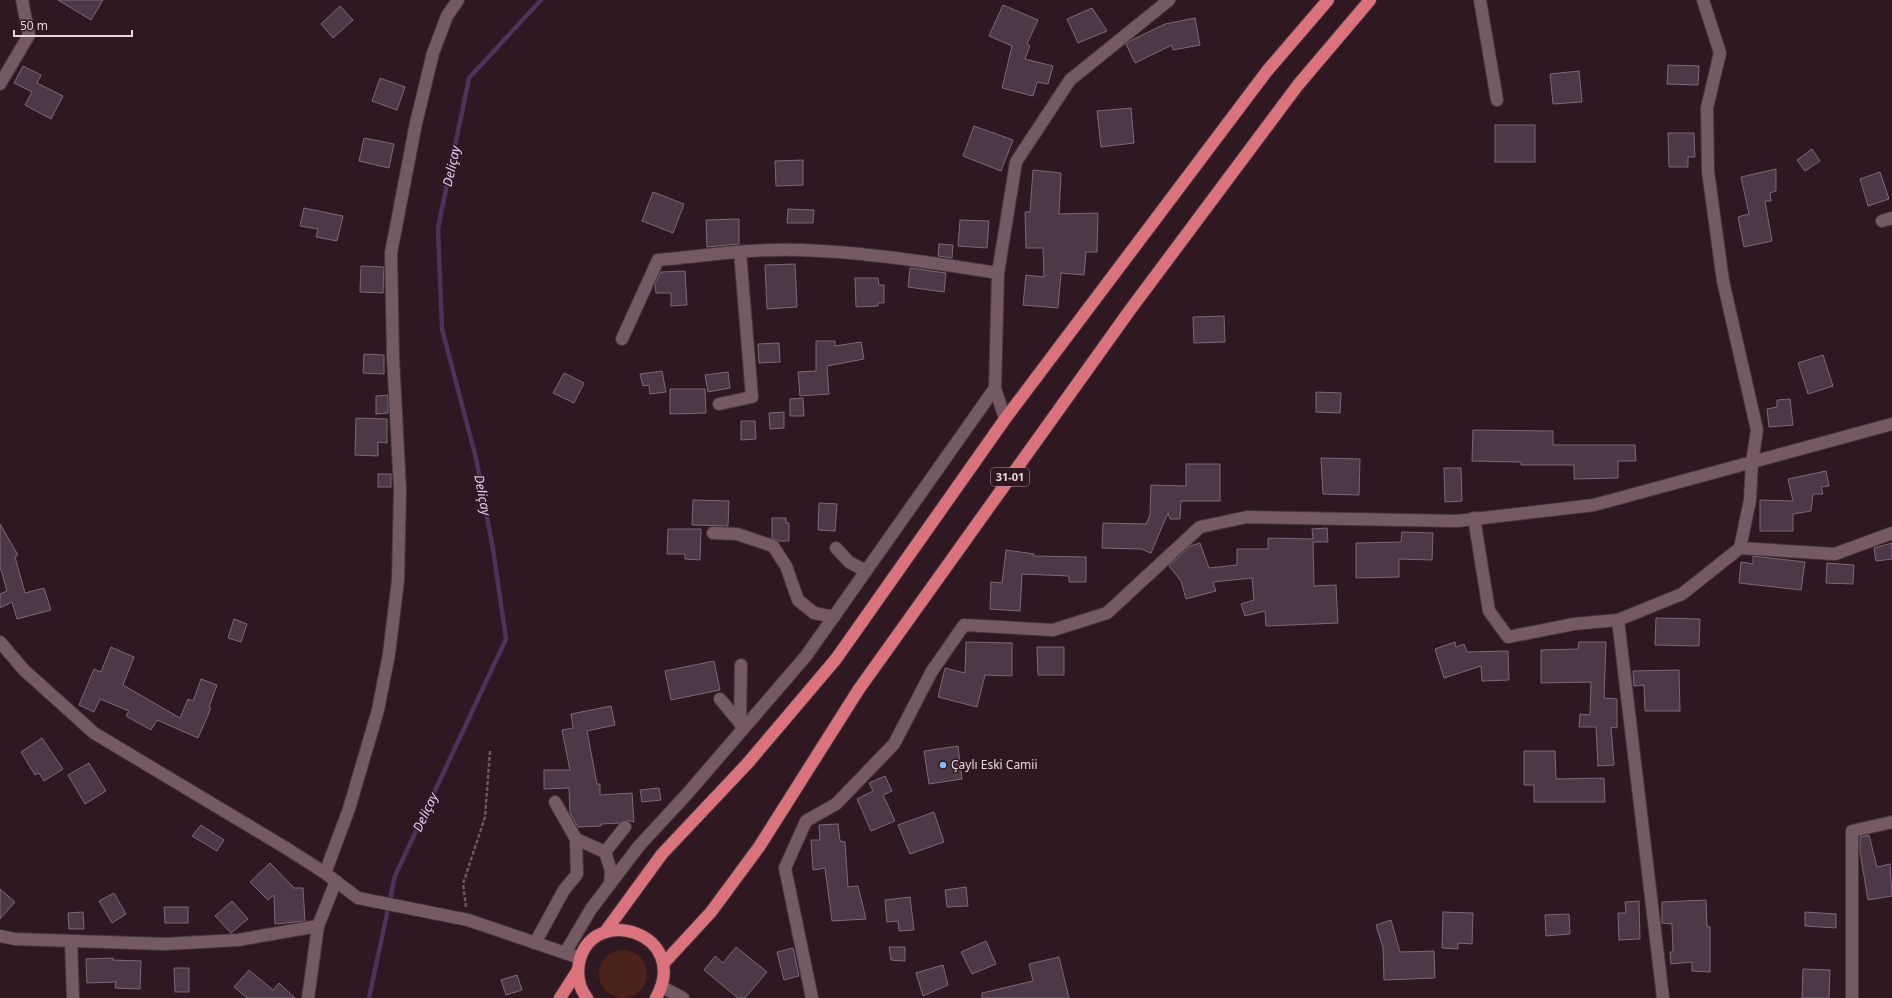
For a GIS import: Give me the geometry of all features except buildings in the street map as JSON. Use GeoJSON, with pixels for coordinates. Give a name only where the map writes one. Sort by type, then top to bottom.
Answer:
{"type":"FeatureCollection","features":[{"type":"Feature","properties":{"kind":"highway","name":"31-01"},"geometry":{"type":"LineString","coordinates":[[605,932],[662,854],[747,764],[836,659],[1005,419],[1267,71],[1328,0]]}},
{"type":"Feature","properties":{"kind":"highway","name":"31-01"},"geometry":{"type":"LineString","coordinates":[[664,963],[711,912],[759,847],[859,689],[1134,304],[1298,85],[1370,0]]}},
{"type":"Feature","properties":{"kind":"highway"},"geometry":{"type":"LineString","coordinates":[[560,998],[590,943],[605,932],[617,929],[630,930],[642,934],[652,941],[659,951],[664,963],[665,975],[662,987],[656,998]]}},
{"type":"Feature","properties":{"kind":"highway"},"geometry":{"type":"LineString","coordinates":[[579,964],[579,982],[587,998]]}},
{"type":"Feature","properties":{"kind":"street"},"geometry":{"type":"LineString","coordinates":[[0,84],[28,35],[22,0]]}},
{"type":"Feature","properties":{"kind":"street"},"geometry":{"type":"LineString","coordinates":[[325,873],[351,802],[378,710],[389,654],[398,580],[400,489],[393,357],[391,252],[416,123],[433,53],[447,16],[458,0]]}},
{"type":"Feature","properties":{"kind":"street"},"geometry":{"type":"LineString","coordinates":[[1005,419],[995,388],[998,273],[1016,162],[1070,80],[1169,0]]}},
{"type":"Feature","properties":{"kind":"street"},"geometry":{"type":"LineString","coordinates":[[1480,0],[1497,100]]}},
{"type":"Feature","properties":{"kind":"street"},"geometry":{"type":"LineString","coordinates":[[1474,518],[1490,611],[1508,637],[1574,624],[1618,620],[1682,594],[1740,548],[1750,500],[1752,462],[1758,430],[1723,280],[1708,171],[1707,108],[1720,53],[1703,0]]}},
{"type":"Feature","properties":{"kind":"street"},"geometry":{"type":"LineString","coordinates":[[622,339],[658,260],[740,252],[800,250],[869,254],[998,273]]}},
{"type":"Feature","properties":{"kind":"street"},"geometry":{"type":"LineString","coordinates":[[719,404],[752,397],[740,252]]}},
{"type":"Feature","properties":{"kind":"street"},"geometry":{"type":"LineString","coordinates":[[565,953],[591,909],[639,846],[687,794],[741,727],[806,656],[995,388]]}},
{"type":"Feature","properties":{"kind":"street"},"geometry":{"type":"LineString","coordinates":[[812,998],[785,868],[806,821],[836,804],[894,744],[932,671],[964,625],[1053,630],[1107,613],[1200,527],[1246,517],[1457,520],[1594,505],[1892,424]]}},
{"type":"Feature","properties":{"kind":"street"},"geometry":{"type":"LineString","coordinates":[[713,533],[737,534],[773,546],[786,566],[798,600],[814,613],[834,617]]}},
{"type":"Feature","properties":{"kind":"street"},"geometry":{"type":"LineString","coordinates":[[1740,548],[1835,554],[1892,533]]}},
{"type":"Feature","properties":{"kind":"street"},"geometry":{"type":"LineString","coordinates":[[836,548],[848,562],[866,571]]}},
{"type":"Feature","properties":{"kind":"street"},"geometry":{"type":"LineString","coordinates":[[1618,620],[1663,998]]}},
{"type":"Feature","properties":{"kind":"street"},"geometry":{"type":"LineString","coordinates":[[0,642],[24,670],[94,732],[325,873],[358,898],[468,920],[565,953],[579,964]]}},
{"type":"Feature","properties":{"kind":"street"},"geometry":{"type":"LineString","coordinates":[[741,665],[741,727]]}},
{"type":"Feature","properties":{"kind":"street"},"geometry":{"type":"LineString","coordinates":[[720,699],[741,727]]}},
{"type":"Feature","properties":{"kind":"street"},"geometry":{"type":"LineString","coordinates":[[536,943],[564,890],[577,874],[576,838],[555,802]]}},
{"type":"Feature","properties":{"kind":"street"},"geometry":{"type":"LineString","coordinates":[[1852,998],[1852,831],[1892,822]]}},
{"type":"Feature","properties":{"kind":"street"},"geometry":{"type":"LineString","coordinates":[[605,852],[625,826]]}},
{"type":"Feature","properties":{"kind":"street"},"geometry":{"type":"LineString","coordinates":[[576,838],[605,852],[611,871],[610,884]]}},
{"type":"Feature","properties":{"kind":"street"},"geometry":{"type":"LineString","coordinates":[[308,998],[318,926],[336,882]]}},
{"type":"Feature","properties":{"kind":"street"},"geometry":{"type":"LineString","coordinates":[[0,936],[16,939],[165,944],[230,940],[318,926]]}},
{"type":"Feature","properties":{"kind":"street"},"geometry":{"type":"LineString","coordinates":[[71,941],[73,998]]}},
{"type":"Feature","properties":{"kind":"street"},"geometry":{"type":"LineString","coordinates":[[662,987],[683,998]]}},
{"type":"Feature","properties":{"kind":"path"},"geometry":{"type":"LineString","coordinates":[[468,920],[463,884],[485,817],[490,751]]}},
{"type":"Feature","properties":{"kind":"shaded area"},"geometry":{"type":"Polygon","coordinates":[[[618,950],[628,950],[637,954],[643,960],[646,965],[646,983],[637,994],[628,998],[618,998],[609,994],[603,988],[599,979],[599,969],[603,960],[609,954],[618,950]]]}},
{"type":"Feature","properties":{"kind":"waterway","name":"Deliçay"},"geometry":{"type":"LineString","coordinates":[[369,998],[395,876],[506,639],[493,549],[476,458],[442,329],[438,228],[469,78],[541,0]]}},
{"type":"Feature","properties":{"kind":"place","name":"Çaylı Eski Camii"},"geometry":{"type":"Point","coordinates":[943,765]}}]}
